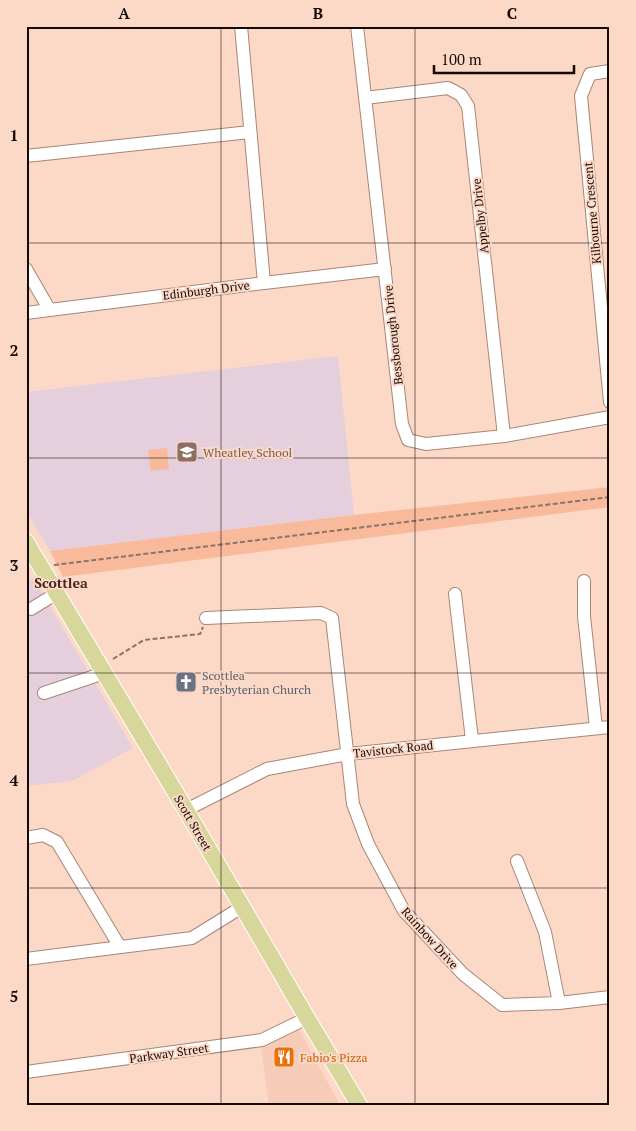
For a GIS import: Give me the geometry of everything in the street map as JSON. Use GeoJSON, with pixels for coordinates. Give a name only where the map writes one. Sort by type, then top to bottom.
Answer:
{"type":"FeatureCollection","features":[{"type":"Feature","properties":{"kind":"main road","name":"Scott Street"},"geometry":{"type":"LineString","coordinates":[[26,542],[57,593],[109,666],[186,810],[359,1105]]}},
{"type":"Feature","properties":{"kind":"main road"},"geometry":{"type":"LineString","coordinates":[[340,1073],[353,1105]]}},
{"type":"Feature","properties":{"kind":"street"},"geometry":{"type":"LineString","coordinates":[[240,26],[264,283]]}},
{"type":"Feature","properties":{"kind":"street","name":"Bessborough Drive"},"geometry":{"type":"LineString","coordinates":[[357,26],[402,424],[408,440],[426,444],[504,436],[610,417]]}},
{"type":"Feature","properties":{"kind":"street","name":"Kilbourne Crescent"},"geometry":{"type":"LineString","coordinates":[[610,71],[590,74],[582,96],[610,402]]}},
{"type":"Feature","properties":{"kind":"street","name":"Appelby Drive"},"geometry":{"type":"LineString","coordinates":[[365,98],[448,88],[461,96],[468,106],[504,436]]}},
{"type":"Feature","properties":{"kind":"street"},"geometry":{"type":"LineString","coordinates":[[26,156],[250,132]]}},
{"type":"Feature","properties":{"kind":"street"},"geometry":{"type":"LineString","coordinates":[[26,269],[50,309]]}},
{"type":"Feature","properties":{"kind":"street","name":"Edinburgh Drive"},"geometry":{"type":"LineString","coordinates":[[26,313],[385,269]]}},
{"type":"Feature","properties":{"kind":"street"},"geometry":{"type":"LineString","coordinates":[[584,581],[584,616],[596,728]]}},
{"type":"Feature","properties":{"kind":"street"},"geometry":{"type":"LineString","coordinates":[[31,609],[57,593]]}},
{"type":"Feature","properties":{"kind":"street"},"geometry":{"type":"LineString","coordinates":[[455,594],[472,740]]}},
{"type":"Feature","properties":{"kind":"street","name":"Rainbow Drive"},"geometry":{"type":"LineString","coordinates":[[206,618],[321,613],[332,618],[353,804],[368,844],[404,911],[463,974],[502,1005],[558,1003],[610,997]]}},
{"type":"Feature","properties":{"kind":"street"},"geometry":{"type":"LineString","coordinates":[[44,693],[109,666]]}},
{"type":"Feature","properties":{"kind":"street","name":"Tavistock Road"},"geometry":{"type":"LineString","coordinates":[[186,810],[267,770],[348,754],[610,726]]}},
{"type":"Feature","properties":{"kind":"street"},"geometry":{"type":"LineString","coordinates":[[26,838],[43,835],[57,842],[120,947]]}},
{"type":"Feature","properties":{"kind":"street"},"geometry":{"type":"LineString","coordinates":[[517,861],[546,932],[558,1003]]}},
{"type":"Feature","properties":{"kind":"street"},"geometry":{"type":"LineString","coordinates":[[26,959],[192,938],[242,907]]}},
{"type":"Feature","properties":{"kind":"street","name":"Parkway Street"},"geometry":{"type":"LineString","coordinates":[[26,1072],[262,1040],[307,1018]]}},
{"type":"Feature","properties":{"kind":"path"},"geometry":{"type":"LineString","coordinates":[[56,565],[610,497]]}},
{"type":"Feature","properties":{"kind":"path"},"geometry":{"type":"LineString","coordinates":[[109,666],[144,640],[200,634],[206,618]]}},
{"type":"Feature","properties":{"kind":"shaded area","name":"Wheatley School"},"geometry":{"type":"Polygon","coordinates":[[[338,356],[354,515],[50,551],[26,511],[26,392],[338,356]]]}},
{"type":"Feature","properties":{"kind":"shaded area"},"geometry":{"type":"Polygon","coordinates":[[[167,448],[169,469],[151,471],[148,450],[167,448]]]}},
{"type":"Feature","properties":{"kind":"shaded area"},"geometry":{"type":"Polygon","coordinates":[[[610,487],[610,507],[63,577],[50,551],[354,515],[610,487]]]}},
{"type":"Feature","properties":{"kind":"shaded area"},"geometry":{"type":"Polygon","coordinates":[[[34,579],[133,748],[72,781],[26,786],[26,580],[34,579]]]}},
{"type":"Feature","properties":{"kind":"shaded area"},"geometry":{"type":"Polygon","coordinates":[[[297,1026],[340,1105],[269,1105],[261,1047],[297,1026]]]}},
{"type":"Feature","properties":{"kind":"place","name":"Wheatley School"},"geometry":{"type":"Point","coordinates":[187,452]}},
{"type":"Feature","properties":{"kind":"place","name":"Scottlea Presbyterian Church"},"geometry":{"type":"Point","coordinates":[186,682]}},
{"type":"Feature","properties":{"kind":"place","name":"Fabio's Pizza"},"geometry":{"type":"Point","coordinates":[284,1057]}},
{"type":"Feature","properties":{"kind":"district","name":"Scottlea"},"geometry":{"type":"Point","coordinates":[61,582]}}]}
